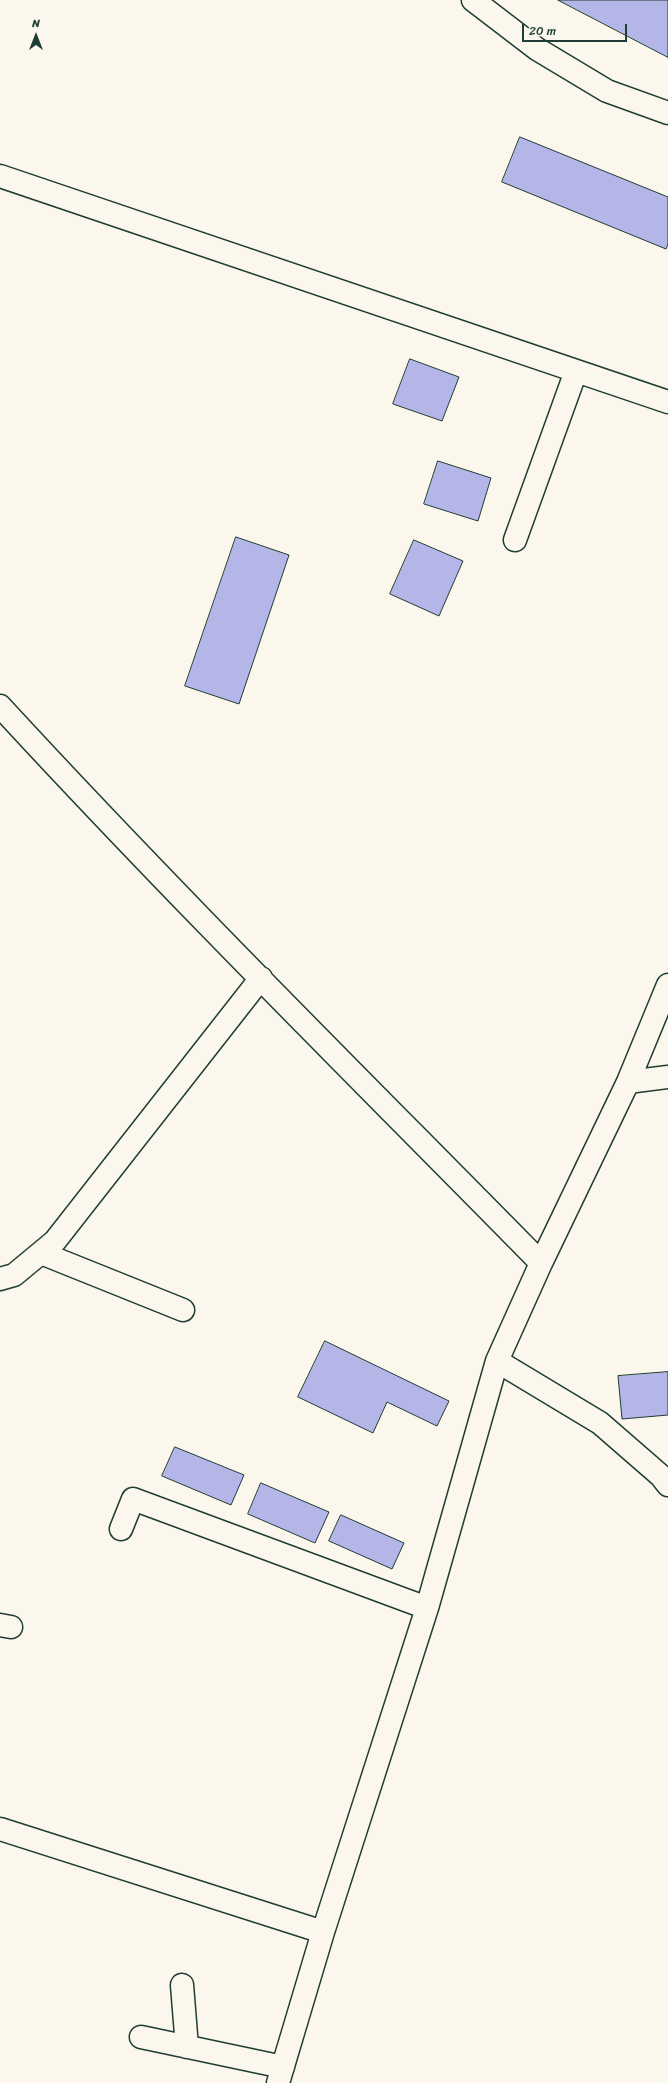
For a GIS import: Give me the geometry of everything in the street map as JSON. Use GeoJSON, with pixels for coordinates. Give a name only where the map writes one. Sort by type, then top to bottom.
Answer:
{"type":"FeatureCollection","features":[{"type":"Feature","properties":{"kind":"street"},"geometry":{"type":"LineString","coordinates":[[473,0],[537,49],[608,91],[668,113]]}},
{"type":"Feature","properties":{"kind":"street"},"geometry":{"type":"LineString","coordinates":[[0,176],[668,402]]}},
{"type":"Feature","properties":{"kind":"street"},"geometry":{"type":"LineString","coordinates":[[515,540],[576,371]]}},
{"type":"Feature","properties":{"kind":"street"},"geometry":{"type":"LineString","coordinates":[[0,706],[56,767],[541,1263]]}},
{"type":"Feature","properties":{"kind":"street"},"geometry":{"type":"LineString","coordinates":[[0,1279],[14,1274],[55,1242],[261,978]]}},
{"type":"Feature","properties":{"kind":"street"},"geometry":{"type":"LineString","coordinates":[[141,2037],[187,2047],[280,2075],[427,1608],[497,1361],[541,1263],[628,1082],[668,985]]}},
{"type":"Feature","properties":{"kind":"street"},"geometry":{"type":"LineString","coordinates":[[628,1082],[668,1077]]}},
{"type":"Feature","properties":{"kind":"street"},"geometry":{"type":"LineString","coordinates":[[40,1253],[184,1310]]}},
{"type":"Feature","properties":{"kind":"street"},"geometry":{"type":"LineString","coordinates":[[497,1361],[600,1423],[661,1476],[668,1485]]}},
{"type":"Feature","properties":{"kind":"street"},"geometry":{"type":"LineString","coordinates":[[121,1530],[133,1499],[427,1608]]}},
{"type":"Feature","properties":{"kind":"street"},"geometry":{"type":"LineString","coordinates":[[0,1829],[324,1932]]}},
{"type":"Feature","properties":{"kind":"street"},"geometry":{"type":"LineString","coordinates":[[182,1985],[187,2047]]}},
{"type":"Feature","properties":{"kind":"building"},"geometry":{"type":"Polygon","coordinates":[[[558,0],[668,0],[668,57],[558,0]]]}},
{"type":"Feature","properties":{"kind":"building"},"geometry":{"type":"Polygon","coordinates":[[[520,137],[668,197],[668,244],[666,249],[502,182],[520,137]]]}},
{"type":"Feature","properties":{"kind":"building"},"geometry":{"type":"Polygon","coordinates":[[[410,359],[459,377],[442,421],[393,404],[410,359]]]}},
{"type":"Feature","properties":{"kind":"building"},"geometry":{"type":"Polygon","coordinates":[[[438,461],[491,478],[478,521],[424,504],[438,461]]]}},
{"type":"Feature","properties":{"kind":"building"},"geometry":{"type":"Polygon","coordinates":[[[236,537],[289,555],[239,704],[185,686],[236,537]]]}},
{"type":"Feature","properties":{"kind":"building"},"geometry":{"type":"Polygon","coordinates":[[[414,540],[463,561],[439,616],[390,594],[414,540]]]}},
{"type":"Feature","properties":{"kind":"building"},"geometry":{"type":"Polygon","coordinates":[[[325,1341],[449,1401],[437,1426],[387,1402],[373,1433],[298,1397],[325,1341]]]}},
{"type":"Feature","properties":{"kind":"building"},"geometry":{"type":"Polygon","coordinates":[[[668,1372],[668,1415],[622,1419],[618,1376],[668,1372]]]}},
{"type":"Feature","properties":{"kind":"building"},"geometry":{"type":"Polygon","coordinates":[[[175,1447],[244,1475],[231,1505],[162,1476],[175,1447]]]}},
{"type":"Feature","properties":{"kind":"building"},"geometry":{"type":"Polygon","coordinates":[[[261,1483],[329,1512],[315,1543],[248,1514],[261,1483]]]}},
{"type":"Feature","properties":{"kind":"building"},"geometry":{"type":"Polygon","coordinates":[[[341,1515],[404,1543],[392,1569],[329,1541],[341,1515]]]}}]}
